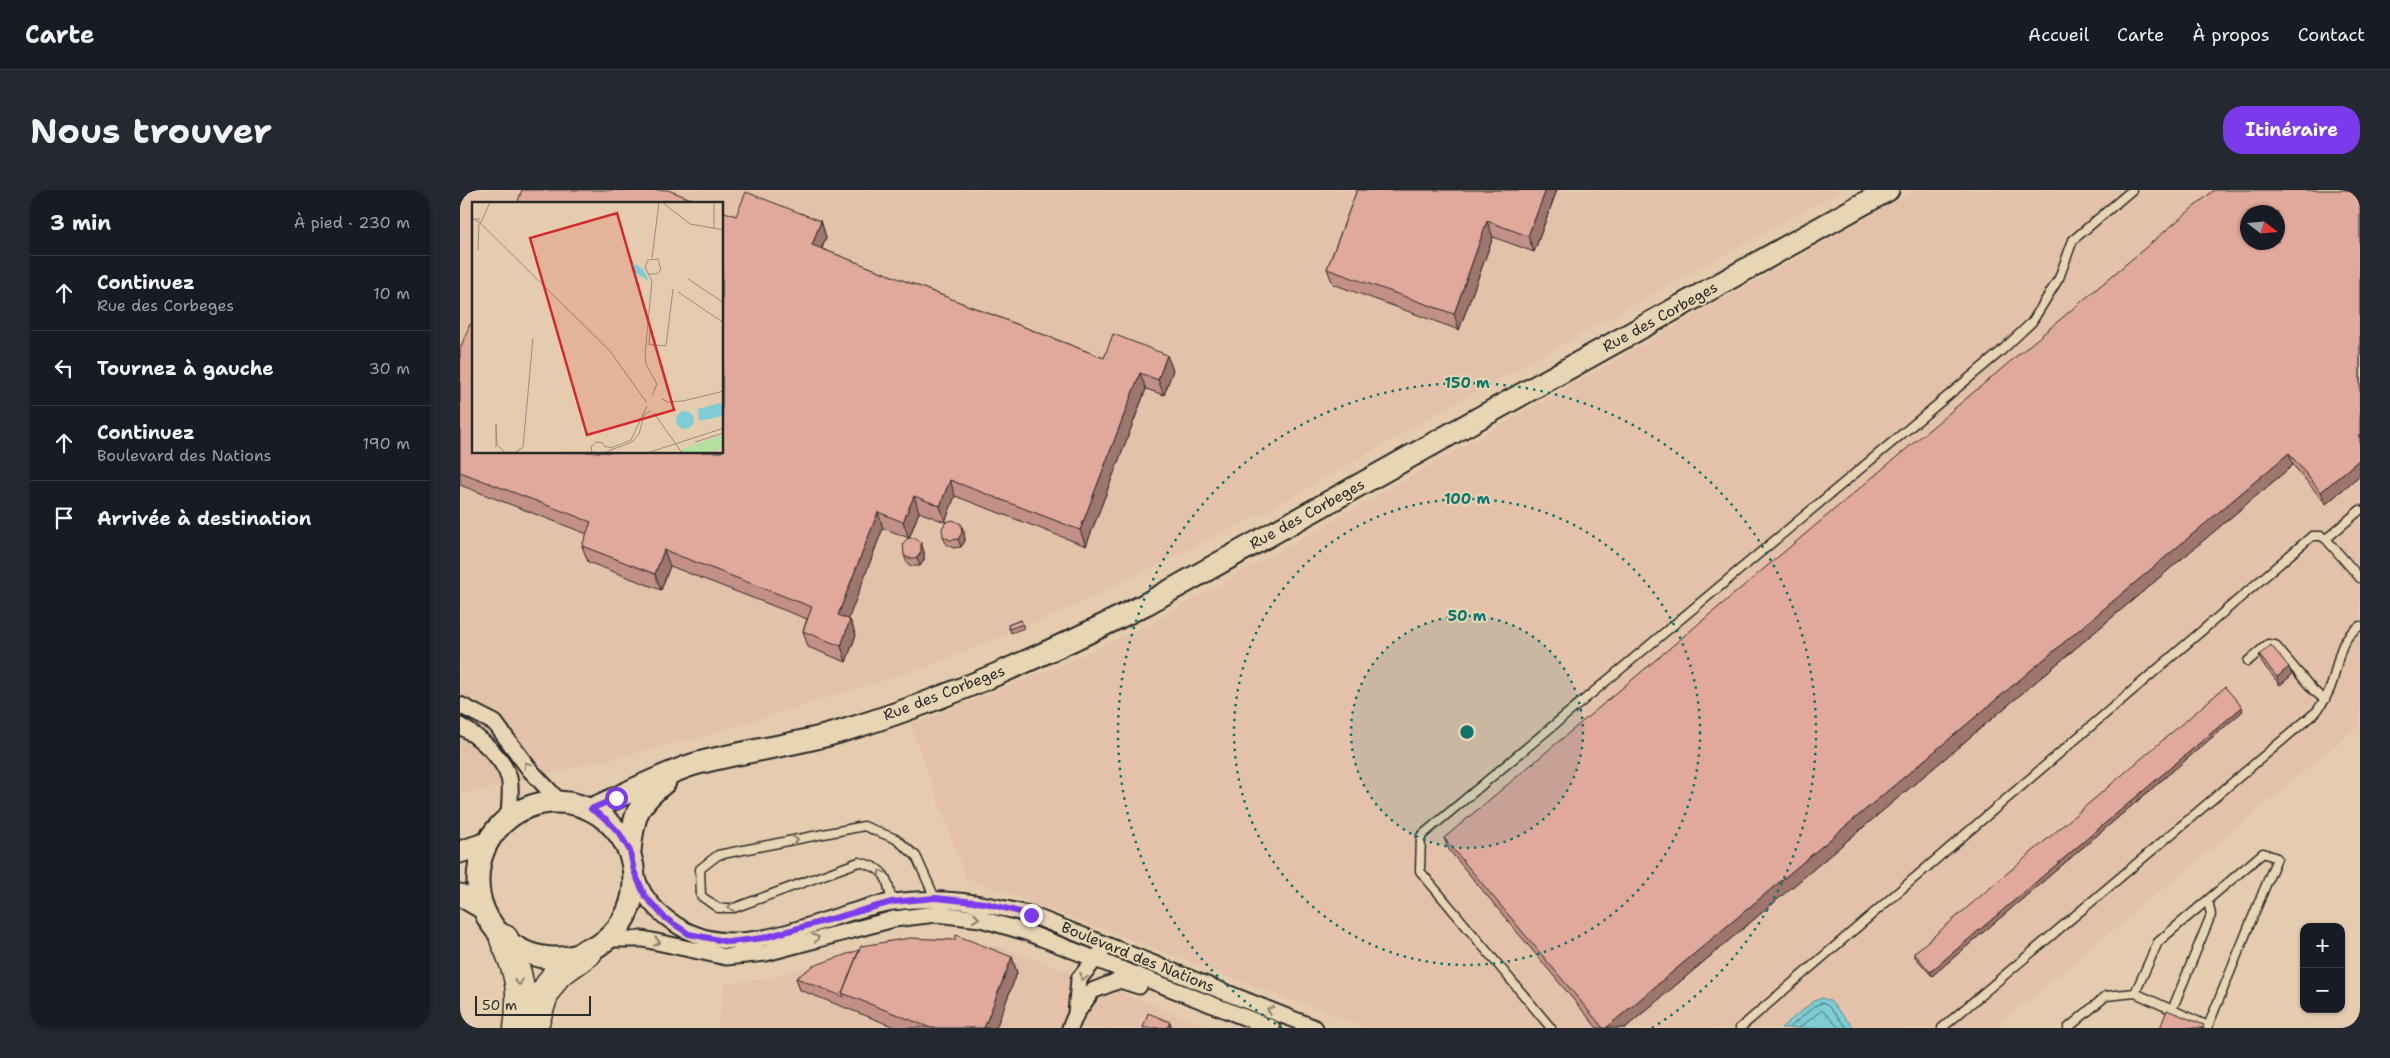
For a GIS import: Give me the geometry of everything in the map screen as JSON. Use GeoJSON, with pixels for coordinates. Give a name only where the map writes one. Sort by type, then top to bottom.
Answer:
{"type":"FeatureCollection","features":[{"type":"Feature","properties":{"kind":"highway"},"geometry":{"type":"LineString","coordinates":[[504,939],[518,969],[521,998],[518,1028]]}},
{"type":"Feature","properties":{"kind":"highway"},"geometry":{"type":"LineString","coordinates":[[533,1028],[546,992],[557,974],[598,945]]}},
{"type":"Feature","properties":{"kind":"street","name":"Rue des Corbeges"},"geometry":{"type":"LineString","coordinates":[[591,809],[645,784],[694,765],[838,732],[935,699],[1051,651],[1146,604],[1888,190]]}},
{"type":"Feature","properties":{"kind":"street"},"geometry":{"type":"LineString","coordinates":[[460,704],[495,723],[530,770],[559,801]]}},
{"type":"Feature","properties":{"kind":"street"},"geometry":{"type":"LineString","coordinates":[[460,726],[472,732],[493,751],[509,778],[509,818]]}},
{"type":"Feature","properties":{"kind":"street","name":"Rue des Corbeges"},"geometry":{"type":"LineString","coordinates":[[632,861],[634,816],[645,799],[667,780],[694,765]]}},
{"type":"Feature","properties":{"kind":"street"},"geometry":{"type":"LineString","coordinates":[[559,801],[591,809],[607,820],[620,834],[632,861],[634,890],[630,908],[621,924],[598,945],[571,957],[553,959],[527,952],[504,939],[492,925],[483,908],[478,886],[480,864],[487,843],[496,829],[509,818],[523,809],[541,803],[559,801]]}},
{"type":"Feature","properties":{"kind":"street"},"geometry":{"type":"LineString","coordinates":[[460,852],[487,843]]}},
{"type":"Feature","properties":{"kind":"street","name":"Boulevard des Nations"},"geometry":{"type":"LineString","coordinates":[[632,861],[645,896],[665,918],[689,934],[729,942],[763,938],[892,902],[935,898],[985,903],[1031,915],[1315,1028]]}},
{"type":"Feature","properties":{"kind":"street"},"geometry":{"type":"LineString","coordinates":[[460,895],[483,908]]}},
{"type":"Feature","properties":{"kind":"street","name":"Boulevard des Nations"},"geometry":{"type":"LineString","coordinates":[[598,945],[643,939],[726,957],[766,953],[894,919],[936,914],[981,919],[1026,932],[1272,1028]]}},
{"type":"Feature","properties":{"kind":"street"},"geometry":{"type":"LineString","coordinates":[[1073,1021],[1079,979],[1102,951],[1188,985],[1234,996]]}},
{"type":"Feature","properties":{"kind":"street"},"geometry":{"type":"LineString","coordinates":[[1073,1021],[1092,991],[1120,980],[1257,1022]]}},
{"type":"Feature","properties":{"kind":"lane"},"geometry":{"type":"LineString","coordinates":[[1551,1028],[1420,871],[1421,836],[1999,353],[2032,322],[2059,278],[2073,240],[2132,190]]}},
{"type":"Feature","properties":{"kind":"lane"},"geometry":{"type":"LineString","coordinates":[[2326,539],[2358,515]]}},
{"type":"Feature","properties":{"kind":"lane"},"geometry":{"type":"LineString","coordinates":[[1740,1028],[2312,536],[2321,536],[2326,539],[2360,578]]}},
{"type":"Feature","properties":{"kind":"lane"},"geometry":{"type":"LineString","coordinates":[[1942,1028],[2311,716],[2325,700],[2343,642],[2353,630],[2360,626]]}},
{"type":"Feature","properties":{"kind":"lane"},"geometry":{"type":"LineString","coordinates":[[2248,661],[2268,644],[2275,645],[2313,690],[2325,700]]}},
{"type":"Feature","properties":{"kind":"lane"},"geometry":{"type":"LineString","coordinates":[[894,919],[892,902],[884,875],[876,866],[859,862],[734,908],[718,908],[701,896],[700,869],[718,854],[864,826],[896,840],[916,856],[935,898]]}},
{"type":"Feature","properties":{"kind":"lane"},"geometry":{"type":"LineString","coordinates":[[2068,1028],[2106,996],[2135,993],[2208,1026],[2277,858],[2263,853],[2158,942],[2135,993]]}},
{"type":"Feature","properties":{"kind":"lane"},"geometry":{"type":"LineString","coordinates":[[2172,1010],[2211,915],[2208,900]]}},
{"type":"Feature","properties":{"kind":"shaded area"},"geometry":{"type":"Polygon","coordinates":[[[460,190],[1842,190],[1443,410],[1271,509],[1064,611],[929,666],[705,736],[460,795],[460,190]]]}},
{"type":"Feature","properties":{"kind":"shaded area"},"geometry":{"type":"Polygon","coordinates":[[[1916,190],[2360,190],[2360,725],[1995,1028],[1367,1028],[966,878],[911,725],[1057,667],[1152,623],[1916,190]]]}},
{"type":"Feature","properties":{"kind":"shaded area"},"geometry":{"type":"Polygon","coordinates":[[[960,937],[1014,951],[1211,1028],[718,1028],[724,984],[769,978],[849,955],[888,939],[960,937]]]}},
{"type":"Feature","properties":{"kind":"water"},"geometry":{"type":"Polygon","coordinates":[[[1822,998],[1830,1001],[1854,1028],[1781,1028],[1814,1001],[1822,998]]]}},
{"type":"Feature","properties":{"kind":"building"},"geometry":{"type":"Polygon","coordinates":[[[522,190],[668,190],[699,202],[518,202],[522,190]]]}},
{"type":"Feature","properties":{"kind":"building"},"geometry":{"type":"Polygon","coordinates":[[[1357,190],[1546,190],[1528,236],[1487,221],[1454,314],[1327,269],[1357,190]]]}},
{"type":"Feature","properties":{"kind":"building"},"geometry":{"type":"Polygon","coordinates":[[[2214,190],[2360,190],[2360,435],[2358,436],[2360,438],[2360,459],[2321,492],[2289,453],[1606,1028],[1603,1028],[1444,838],[2214,190]]]}},
{"type":"Feature","properties":{"kind":"building"},"geometry":{"type":"Polygon","coordinates":[[[746,192],[821,221],[812,245],[1104,358],[1113,334],[1167,355],[1158,380],[1140,373],[1080,530],[950,480],[940,506],[914,496],[903,522],[878,512],[838,615],[850,620],[841,646],[803,631],[812,607],[664,550],[655,574],[582,546],[591,522],[460,472],[460,349],[470,324],[472,324],[472,454],[724,454],[724,212],[736,216],[746,192]]]}},
{"type":"Feature","properties":{"kind":"building"},"geometry":{"type":"Polygon","coordinates":[[[953,520],[961,524],[962,533],[958,539],[950,540],[943,536],[942,528],[946,522],[953,520]]]}},
{"type":"Feature","properties":{"kind":"building"},"geometry":{"type":"Polygon","coordinates":[[[908,538],[915,538],[921,543],[921,552],[917,558],[908,558],[904,555],[903,543],[908,538]]]}},
{"type":"Feature","properties":{"kind":"building"},"geometry":{"type":"Polygon","coordinates":[[[1021,620],[1023,624],[1009,629],[1008,625],[1021,620]]]}},
{"type":"Feature","properties":{"kind":"building"},"geometry":{"type":"Polygon","coordinates":[[[2271,645],[2289,667],[2277,677],[2259,655],[2271,645]]]}},
{"type":"Feature","properties":{"kind":"building"},"geometry":{"type":"Polygon","coordinates":[[[2225,687],[2242,707],[1930,972],[1914,953],[2225,687]]]}},
{"type":"Feature","properties":{"kind":"building"},"geometry":{"type":"Polygon","coordinates":[[[956,935],[1012,957],[984,1028],[931,1028],[842,993],[861,946],[910,938],[955,940],[956,935]]]}},
{"type":"Feature","properties":{"kind":"building"},"geometry":{"type":"Polygon","coordinates":[[[859,950],[842,993],[844,997],[796,978],[813,966],[859,950]]]}},
{"type":"Feature","properties":{"kind":"building"},"geometry":{"type":"Polygon","coordinates":[[[2167,1010],[2204,1025],[2203,1028],[2160,1028],[2167,1010]]]}},
{"type":"Feature","properties":{"kind":"building"},"geometry":{"type":"Polygon","coordinates":[[[1148,1013],[1170,1022],[1167,1028],[1143,1028],[1148,1013]]]}},
{"type":"Feature","properties":{"kind":"route"},"geometry":{"type":"LineString","coordinates":[[616,798],[591,809],[607,820],[620,834],[630,851],[634,871],[645,896],[665,918],[689,934],[729,942],[763,938],[892,902],[935,898],[985,903],[1031,915]]}}]}
